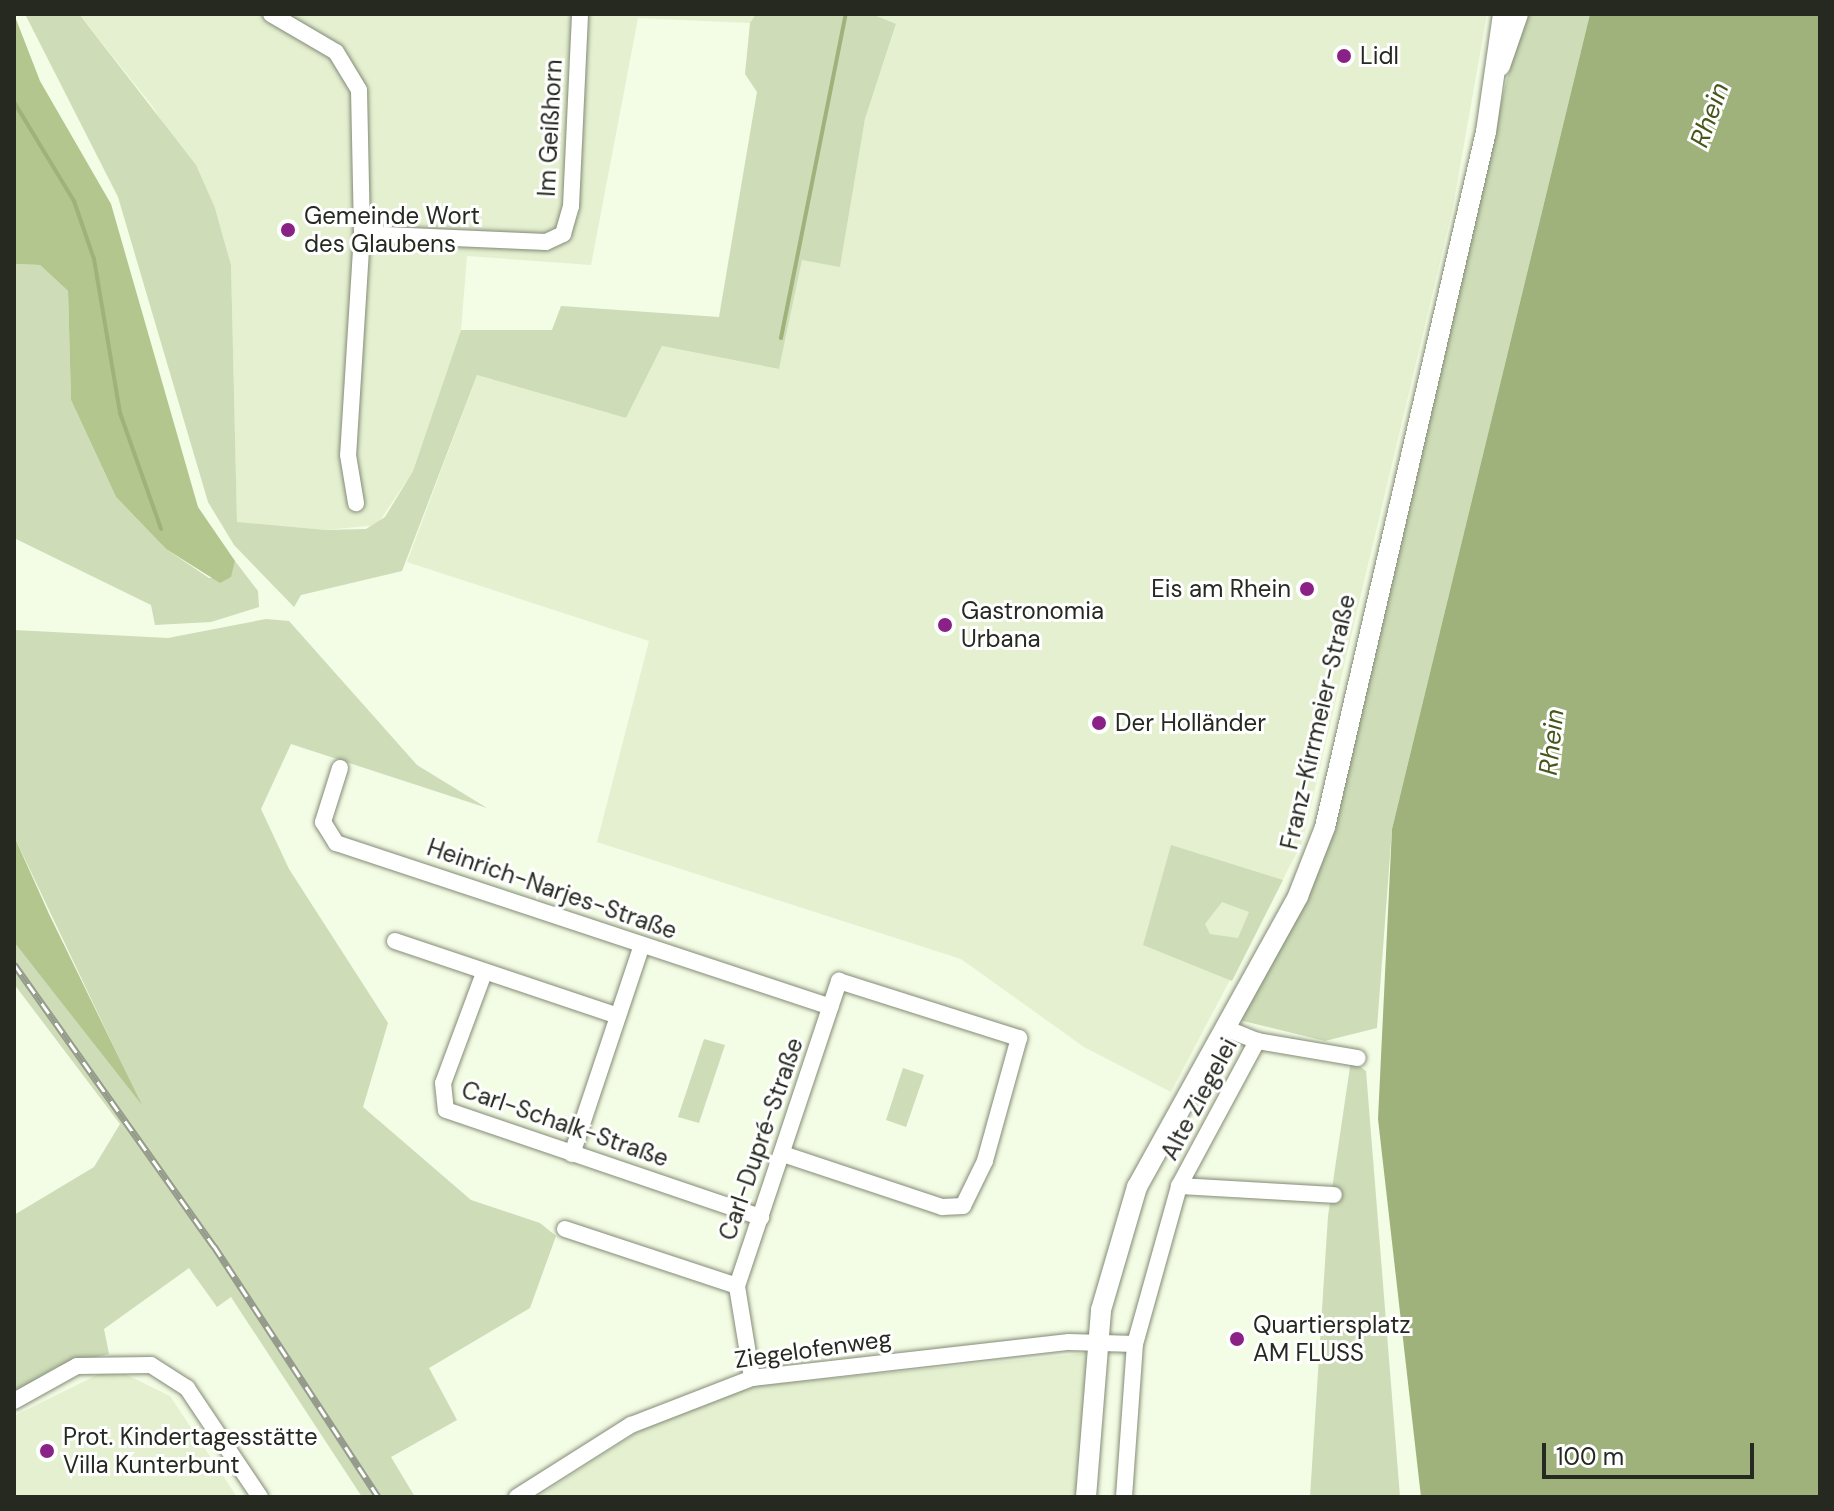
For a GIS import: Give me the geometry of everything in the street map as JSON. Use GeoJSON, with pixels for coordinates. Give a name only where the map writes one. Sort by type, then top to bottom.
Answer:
{"type":"FeatureCollection","features":[{"type":"Feature","properties":{"kind":"street","name":"Im Geißhorn"},"geometry":{"type":"LineString","coordinates":[[362,234],[546,242],[563,234],[571,206],[580,14]]}},
{"type":"Feature","properties":{"kind":"street","name":"Franz-Kirrmeier-Straße"},"geometry":{"type":"LineString","coordinates":[[1500,66],[1503,14]]}},
{"type":"Feature","properties":{"kind":"street","name":"Franz-Kirrmeier-Straße"},"geometry":{"type":"LineString","coordinates":[[1086,1497],[1097,1342],[1112,1260],[1137,1187],[1298,896],[1325,827],[1500,66],[1518,14]]}},
{"type":"Feature","properties":{"kind":"street"},"geometry":{"type":"LineString","coordinates":[[276,15],[336,52],[359,90],[362,234],[348,455],[356,503]]}},
{"type":"Feature","properties":{"kind":"street","name":"Heinrich-Narjes-Straße"},"geometry":{"type":"LineString","coordinates":[[340,768],[323,822],[336,843],[831,1007]]}},
{"type":"Feature","properties":{"kind":"street"},"geometry":{"type":"LineString","coordinates":[[395,941],[618,1016]]}},
{"type":"Feature","properties":{"kind":"street"},"geometry":{"type":"LineString","coordinates":[[572,1154],[642,945]]}},
{"type":"Feature","properties":{"kind":"street","name":"Carl-Schalk-Straße"},"geometry":{"type":"LineString","coordinates":[[484,973],[440,1101],[450,1113],[761,1217]]}},
{"type":"Feature","properties":{"kind":"street"},"geometry":{"type":"LineString","coordinates":[[783,1154],[942,1207],[963,1206],[1023,1045],[839,981],[831,1007]]}},
{"type":"Feature","properties":{"kind":"street","name":"Carl-Dupré-Straße"},"geometry":{"type":"LineString","coordinates":[[752,1378],[737,1286],[831,1007]]}},
{"type":"Feature","properties":{"kind":"street"},"geometry":{"type":"LineString","coordinates":[[1225,1028],[1257,1041]]}},
{"type":"Feature","properties":{"kind":"street","name":"Alte Ziegelei"},"geometry":{"type":"LineString","coordinates":[[1124,1497],[1135,1344],[1179,1186],[1257,1041],[1358,1058]]}},
{"type":"Feature","properties":{"kind":"street","name":"Alte Ziegelei"},"geometry":{"type":"LineString","coordinates":[[1179,1186],[1334,1195]]}},
{"type":"Feature","properties":{"kind":"street"},"geometry":{"type":"LineString","coordinates":[[565,1229],[737,1286]]}},
{"type":"Feature","properties":{"kind":"street"},"geometry":{"type":"LineString","coordinates":[[1097,1342],[1135,1344]]}},
{"type":"Feature","properties":{"kind":"street","name":"Ziegelofenweg"},"geometry":{"type":"LineString","coordinates":[[517,1497],[631,1425],[752,1378],[1097,1342]]}},
{"type":"Feature","properties":{"kind":"street"},"geometry":{"type":"LineString","coordinates":[[14,1401],[77,1366],[151,1365],[187,1388],[260,1497]]}},
{"type":"Feature","properties":{"kind":"shaded area"},"geometry":{"type":"Polygon","coordinates":[[[14,14],[40,81],[111,204],[198,507],[235,561],[231,577],[220,583],[166,549],[116,497],[71,400],[68,291],[40,265],[14,264],[14,14]]]}},
{"type":"Feature","properties":{"kind":"shaded area"},"geometry":{"type":"Polygon","coordinates":[[[25,14],[79,14],[196,165],[215,208],[231,265],[237,522],[326,530],[366,529],[385,517],[413,471],[461,330],[552,330],[561,306],[719,317],[757,92],[745,74],[750,23],[756,14],[872,14],[896,24],[865,119],[840,267],[802,260],[779,369],[662,346],[626,418],[477,375],[402,571],[301,595],[294,607],[234,545],[208,502],[118,197],[25,14]]]}},
{"type":"Feature","properties":{"kind":"shaded area"},"geometry":{"type":"Polygon","coordinates":[[[79,14],[756,14],[750,23],[638,18],[591,265],[467,256],[461,330],[413,471],[377,525],[326,530],[237,523],[231,265],[215,208],[153,107],[79,14]]]}},
{"type":"Feature","properties":{"kind":"shaded area"},"geometry":{"type":"Polygon","coordinates":[[[872,14],[1487,14],[1453,207],[1302,843],[1171,1092],[1084,1047],[961,959],[597,842],[649,641],[407,562],[477,375],[626,418],[662,346],[779,369],[802,259],[840,266],[865,119],[896,25],[872,14]]]}},
{"type":"Feature","properties":{"kind":"shaded area"},"geometry":{"type":"Polygon","coordinates":[[[1523,14],[1590,14],[1392,829],[1377,1028],[1325,1041],[1239,1020],[1304,901],[1523,14]]]}},
{"type":"Feature","properties":{"kind":"shaded area"},"geometry":{"type":"Polygon","coordinates":[[[14,264],[40,265],[68,291],[71,400],[116,497],[166,549],[209,578],[230,578],[235,561],[258,591],[259,607],[211,622],[155,625],[151,605],[14,538],[14,264]]]}},
{"type":"Feature","properties":{"kind":"shaded area"},"geometry":{"type":"Polygon","coordinates":[[[266,619],[289,621],[417,765],[487,808],[291,744],[261,809],[289,869],[388,1023],[363,1107],[471,1200],[540,1223],[556,1236],[530,1308],[429,1368],[457,1420],[391,1457],[415,1497],[362,1497],[231,1297],[217,1307],[189,1268],[104,1329],[109,1354],[58,1366],[14,1392],[14,1215],[94,1167],[120,1124],[14,984],[14,942],[139,1100],[14,836],[14,630],[168,638],[266,619]]]}},
{"type":"Feature","properties":{"kind":"shaded area"},"geometry":{"type":"Polygon","coordinates":[[[14,836],[49,914],[142,1105],[14,942],[14,836]]]}},
{"type":"Feature","properties":{"kind":"shaded area"},"geometry":{"type":"Polygon","coordinates":[[[1171,845],[1283,880],[1232,981],[1143,945],[1171,845]],[[1222,902],[1205,924],[1210,934],[1238,938],[1249,912],[1222,902]]]}},
{"type":"Feature","properties":{"kind":"shaded area"},"geometry":{"type":"Polygon","coordinates":[[[704,1039],[725,1045],[699,1123],[678,1117],[704,1039]]]}},
{"type":"Feature","properties":{"kind":"shaded area"},"geometry":{"type":"Polygon","coordinates":[[[1351,1060],[1366,1071],[1400,1497],[1310,1497],[1328,1216],[1351,1060]]]}},
{"type":"Feature","properties":{"kind":"shaded area"},"geometry":{"type":"Polygon","coordinates":[[[903,1068],[924,1075],[906,1127],[886,1120],[903,1068]]]}},
{"type":"Feature","properties":{"kind":"shaded area"},"geometry":{"type":"Polygon","coordinates":[[[1089,1353],[1076,1497],[537,1497],[665,1415],[742,1387],[1089,1353]]]}},
{"type":"Feature","properties":{"kind":"shaded area"},"geometry":{"type":"Polygon","coordinates":[[[99,1374],[125,1374],[170,1396],[237,1497],[14,1497],[14,1416],[99,1374]]]}},
{"type":"Feature","properties":{"kind":"water","name":"Rhein"},"geometry":{"type":"Polygon","coordinates":[[[1590,14],[1820,14],[1820,1497],[1421,1497],[1378,1119],[1392,829],[1590,14]]]}},
{"type":"Feature","properties":{"kind":"waterway"},"geometry":{"type":"LineString","coordinates":[[781,338],[846,14]]}},
{"type":"Feature","properties":{"kind":"waterway"},"geometry":{"type":"LineString","coordinates":[[14,102],[74,201],[94,259],[120,413],[161,529]]}},
{"type":"Feature","properties":{"kind":"railway"},"geometry":{"type":"LineString","coordinates":[[14,964],[214,1246],[378,1497]]}},
{"type":"Feature","properties":{"kind":"place","name":"Lidl"},"geometry":{"type":"Point","coordinates":[1344,56]}},
{"type":"Feature","properties":{"kind":"place","name":"Gemeinde Wort des Glaubens"},"geometry":{"type":"Point","coordinates":[288,230]}},
{"type":"Feature","properties":{"kind":"place","name":"Eis am Rhein"},"geometry":{"type":"Point","coordinates":[1307,589]}},
{"type":"Feature","properties":{"kind":"place","name":"Gastronomia Urbana"},"geometry":{"type":"Point","coordinates":[945,625]}},
{"type":"Feature","properties":{"kind":"place","name":"Der Holländer"},"geometry":{"type":"Point","coordinates":[1099,723]}},
{"type":"Feature","properties":{"kind":"place","name":"Quartiersplatz AM FLUSS"},"geometry":{"type":"Point","coordinates":[1237,1339]}},
{"type":"Feature","properties":{"kind":"place","name":"Prot. Kindertagesstätte Villa Kunterbunt"},"geometry":{"type":"Point","coordinates":[47,1451]}}]}
